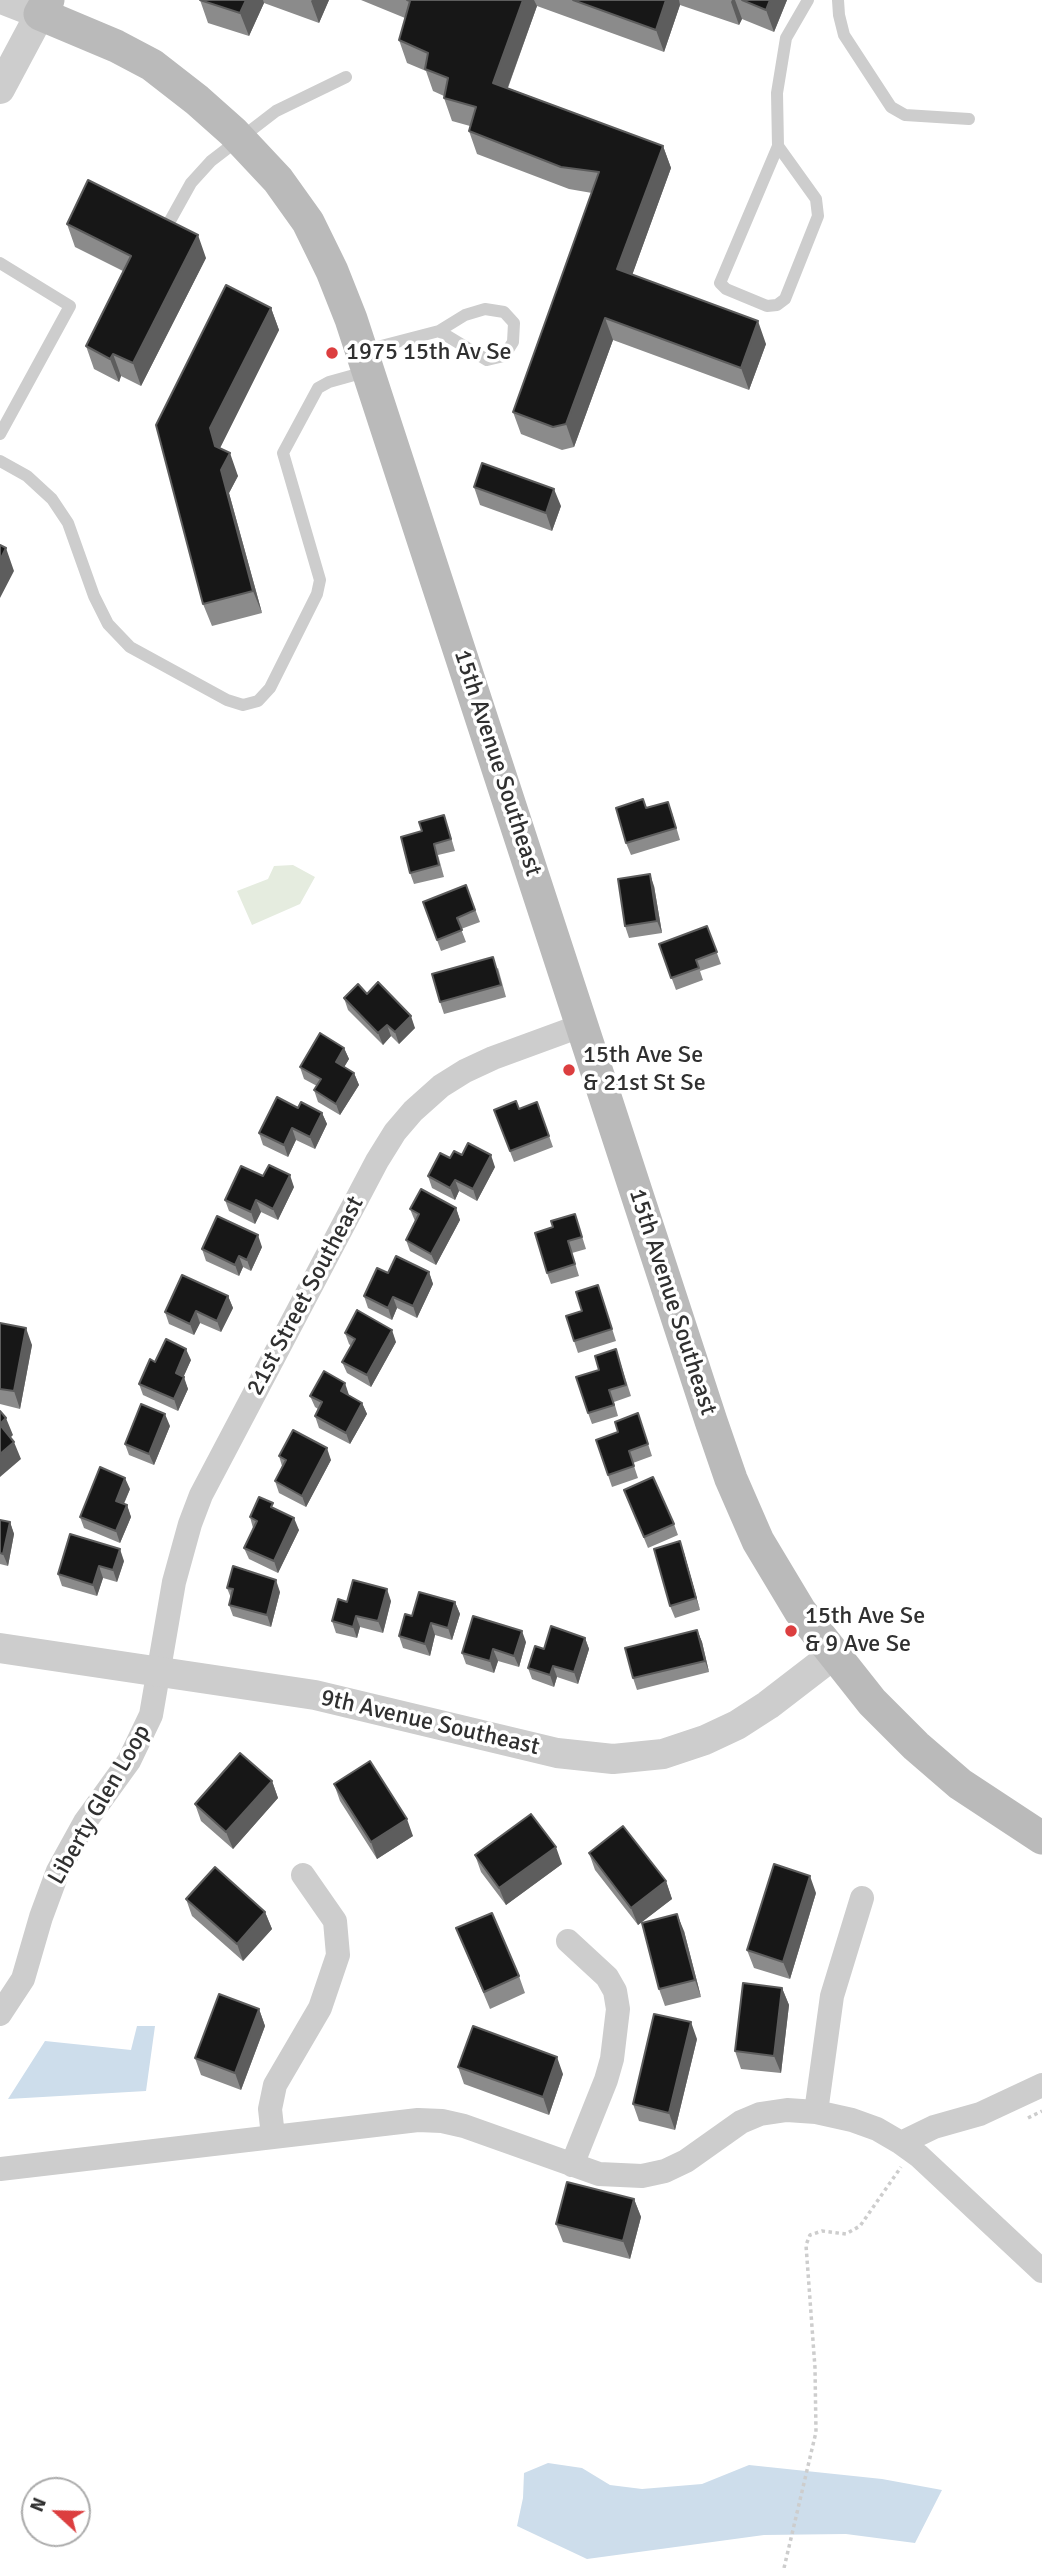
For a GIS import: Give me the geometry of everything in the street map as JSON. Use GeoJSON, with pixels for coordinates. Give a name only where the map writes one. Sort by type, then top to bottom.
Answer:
{"type":"FeatureCollection","features":[{"type":"Feature","properties":{"kind":"main road","name":"15th Avenue Southeast"},"geometry":{"type":"LineString","coordinates":[[44,7],[152,65],[197,100],[278,180],[308,222],[332,271],[365,361],[731,1479],[778,1577],[833,1655],[872,1702],[960,1784],[1042,1838]]}},
{"type":"Feature","properties":{"kind":"street","name":"15th Avenue Southeast"},"geometry":{"type":"LineString","coordinates":[[4,0],[44,7]]}},
{"type":"Feature","properties":{"kind":"street"},"geometry":{"type":"LineString","coordinates":[[0,89],[44,7]]}},
{"type":"Feature","properties":{"kind":"street","name":"21st Street Southeast"},"geometry":{"type":"LineString","coordinates":[[160,1671],[178,1563],[201,1495],[377,1160],[395,1132],[441,1086],[465,1071],[583,1025]]}},
{"type":"Feature","properties":{"kind":"street","name":"9th Avenue Southeast"},"geometry":{"type":"LineString","coordinates":[[0,1648],[315,1695],[557,1753],[612,1759],[663,1754],[705,1741],[768,1705],[833,1655]]}},
{"type":"Feature","properties":{"kind":"street","name":"Liberty Glen Loop"},"geometry":{"type":"LineString","coordinates":[[0,2014],[23,1979],[41,1917],[68,1853],[85,1822],[129,1762],[140,1742],[151,1715],[160,1671]]}},
{"type":"Feature","properties":{"kind":"street"},"geometry":{"type":"LineString","coordinates":[[273,2136],[270,2109],[275,2085],[320,2008],[338,1955],[335,1922],[303,1875]]}},
{"type":"Feature","properties":{"kind":"street"},"geometry":{"type":"LineString","coordinates":[[816,2112],[836,1977],[862,1898]]}},
{"type":"Feature","properties":{"kind":"street"},"geometry":{"type":"LineString","coordinates":[[568,1941],[607,1977],[615,1991],[618,2008],[614,2047],[606,2080],[572,2165]]}},
{"type":"Feature","properties":{"kind":"street"},"geometry":{"type":"LineString","coordinates":[[910,2149],[934,2127],[980,2114],[1042,2085]]}},
{"type":"Feature","properties":{"kind":"street"},"geometry":{"type":"LineString","coordinates":[[0,2169],[418,2120],[442,2121],[464,2126],[599,2174],[642,2175],[665,2171],[704,2150],[741,2122],[760,2114],[787,2110],[816,2112],[877,2129],[910,2149],[1042,2271]]}},
{"type":"Feature","properties":{"kind":"lane"},"geometry":{"type":"LineString","coordinates":[[778,146],[816,199],[818,216],[785,299],[777,305],[767,306],[726,289],[720,283],[778,146],[777,93],[786,38],[808,0]]}},
{"type":"Feature","properties":{"kind":"lane"},"geometry":{"type":"LineString","coordinates":[[838,0],[844,35],[891,107],[905,115],[969,119]]}},
{"type":"Feature","properties":{"kind":"lane"},"geometry":{"type":"LineString","coordinates":[[166,228],[191,183],[211,161],[276,111],[346,77]]}},
{"type":"Feature","properties":{"kind":"lane"},"geometry":{"type":"LineString","coordinates":[[0,263],[70,306],[0,435]]}},
{"type":"Feature","properties":{"kind":"lane"},"geometry":{"type":"LineString","coordinates":[[0,461],[27,477],[52,499],[68,523],[94,596],[108,624],[130,647],[227,700],[243,705],[258,701],[270,688],[317,594],[320,580],[283,453],[318,388],[365,361],[439,331],[465,315],[485,309],[504,312],[514,323],[513,342],[504,356],[487,360],[439,331]]}},
{"type":"Feature","properties":{"kind":"path"},"geometry":{"type":"LineString","coordinates":[[1024,2119],[1042,2111]]}},
{"type":"Feature","properties":{"kind":"path"},"geometry":{"type":"LineString","coordinates":[[784,2568],[816,2432],[815,2368],[806,2245],[810,2235],[822,2231],[846,2234],[860,2226],[901,2167],[910,2149]]}},
{"type":"Feature","properties":{"kind":"shaded area"},"geometry":{"type":"Polygon","coordinates":[[[293,865],[315,877],[300,904],[252,925],[237,891],[268,879],[274,866],[293,865]]]}},
{"type":"Feature","properties":{"kind":"water"},"geometry":{"type":"Polygon","coordinates":[[[137,2026],[155,2026],[146,2091],[8,2099],[45,2041],[131,2050],[137,2026]]]}},
{"type":"Feature","properties":{"kind":"water"},"geometry":{"type":"Polygon","coordinates":[[[548,2463],[582,2468],[610,2485],[642,2489],[702,2484],[749,2465],[882,2479],[942,2490],[915,2543],[846,2534],[764,2535],[587,2559],[517,2526],[523,2498],[524,2473],[548,2463]]]}},
{"type":"Feature","properties":{"kind":"building"},"geometry":{"type":"Polygon","coordinates":[[[200,0],[246,0],[240,13],[200,0]]]}},
{"type":"Feature","properties":{"kind":"building"},"geometry":{"type":"Polygon","coordinates":[[[407,0],[523,0],[493,83],[663,146],[617,269],[758,321],[741,368],[605,318],[566,424],[553,427],[513,412],[599,172],[561,167],[469,131],[476,107],[444,98],[448,78],[425,69],[428,53],[399,40],[410,1],[407,0]]]}},
{"type":"Feature","properties":{"kind":"building"},"geometry":{"type":"Polygon","coordinates":[[[573,0],[666,0],[656,30],[573,0]]]}},
{"type":"Feature","properties":{"kind":"building"},"geometry":{"type":"Polygon","coordinates":[[[742,0],[770,0],[766,10],[742,0]]]}},
{"type":"Feature","properties":{"kind":"building"},"geometry":{"type":"Polygon","coordinates":[[[88,180],[198,235],[133,363],[113,354],[110,359],[86,346],[131,256],[67,224],[88,180]]]}},
{"type":"Feature","properties":{"kind":"building"},"geometry":{"type":"Polygon","coordinates":[[[226,285],[271,308],[210,428],[215,446],[230,453],[221,470],[253,591],[203,604],[156,425],[226,285]]]}},
{"type":"Feature","properties":{"kind":"building"},"geometry":{"type":"Polygon","coordinates":[[[482,463],[554,489],[546,513],[474,487],[482,463]]]}},
{"type":"Feature","properties":{"kind":"building"},"geometry":{"type":"Polygon","coordinates":[[[0,545],[6,548],[0,560],[0,545]]]}},
{"type":"Feature","properties":{"kind":"building"},"geometry":{"type":"Polygon","coordinates":[[[643,799],[646,808],[668,802],[676,828],[626,843],[616,808],[643,799]]]}},
{"type":"Feature","properties":{"kind":"building"},"geometry":{"type":"Polygon","coordinates":[[[444,815],[451,839],[434,844],[439,865],[410,873],[401,837],[422,831],[419,822],[444,815]]]}},
{"type":"Feature","properties":{"kind":"building"},"geometry":{"type":"Polygon","coordinates":[[[650,874],[657,921],[625,926],[618,879],[650,874]]]}},
{"type":"Feature","properties":{"kind":"building"},"geometry":{"type":"Polygon","coordinates":[[[466,885],[475,910],[457,918],[462,930],[437,940],[423,902],[466,885]]]}},
{"type":"Feature","properties":{"kind":"building"},"geometry":{"type":"Polygon","coordinates":[[[707,926],[717,952],[696,960],[699,968],[671,978],[659,944],[707,926]]]}},
{"type":"Feature","properties":{"kind":"building"},"geometry":{"type":"Polygon","coordinates":[[[493,957],[501,985],[440,1002],[432,974],[493,957]]]}},
{"type":"Feature","properties":{"kind":"building"},"geometry":{"type":"Polygon","coordinates":[[[378,982],[411,1016],[395,1032],[387,1025],[378,1033],[344,998],[358,984],[367,994],[378,982]]]}},
{"type":"Feature","properties":{"kind":"building"},"geometry":{"type":"Polygon","coordinates":[[[320,1033],[344,1048],[336,1062],[354,1073],[336,1104],[314,1090],[321,1079],[300,1067],[320,1033]]]}},
{"type":"Feature","properties":{"kind":"building"},"geometry":{"type":"Polygon","coordinates":[[[277,1097],[298,1108],[301,1102],[322,1113],[310,1137],[292,1128],[284,1145],[259,1133],[277,1097]]]}},
{"type":"Feature","properties":{"kind":"building"},"geometry":{"type":"Polygon","coordinates":[[[516,1101],[519,1109],[537,1102],[549,1136],[510,1151],[494,1110],[516,1101]]]}},
{"type":"Feature","properties":{"kind":"building"},"geometry":{"type":"Polygon","coordinates":[[[468,1143],[491,1155],[473,1189],[455,1180],[450,1188],[428,1176],[440,1153],[450,1158],[454,1151],[462,1155],[468,1143]]]}},
{"type":"Feature","properties":{"kind":"building"},"geometry":{"type":"Polygon","coordinates":[[[269,1165],[290,1175],[273,1209],[256,1200],[251,1212],[225,1200],[241,1166],[263,1176],[269,1165]]]}},
{"type":"Feature","properties":{"kind":"building"},"geometry":{"type":"Polygon","coordinates":[[[421,1189],[456,1208],[431,1254],[406,1240],[419,1214],[410,1209],[421,1189]]]}},
{"type":"Feature","properties":{"kind":"building"},"geometry":{"type":"Polygon","coordinates":[[[575,1214],[582,1237],[568,1241],[575,1264],[547,1273],[535,1233],[553,1227],[551,1221],[575,1214]]]}},
{"type":"Feature","properties":{"kind":"building"},"geometry":{"type":"Polygon","coordinates":[[[217,1216],[258,1235],[247,1260],[239,1256],[235,1265],[202,1249],[217,1216]]]}},
{"type":"Feature","properties":{"kind":"building"},"geometry":{"type":"Polygon","coordinates":[[[396,1256],[429,1272],[413,1306],[393,1297],[388,1308],[364,1296],[377,1268],[388,1273],[396,1256]]]}},
{"type":"Feature","properties":{"kind":"building"},"geometry":{"type":"Polygon","coordinates":[[[182,1275],[228,1296],[217,1321],[196,1311],[190,1324],[165,1312],[182,1275]]]}},
{"type":"Feature","properties":{"kind":"building"},"geometry":{"type":"Polygon","coordinates":[[[598,1285],[612,1329],[574,1341],[566,1316],[582,1311],[576,1292],[598,1285]]]}},
{"type":"Feature","properties":{"kind":"building"},"geometry":{"type":"Polygon","coordinates":[[[357,1310],[392,1330],[367,1375],[342,1362],[355,1339],[345,1333],[357,1310]]]}},
{"type":"Feature","properties":{"kind":"building"},"geometry":{"type":"Polygon","coordinates":[[[0,1323],[26,1328],[14,1391],[0,1389],[0,1323]]]}},
{"type":"Feature","properties":{"kind":"building"},"geometry":{"type":"Polygon","coordinates":[[[166,1339],[186,1349],[176,1373],[184,1377],[174,1399],[139,1384],[150,1359],[155,1362],[166,1339]]]}},
{"type":"Feature","properties":{"kind":"building"},"geometry":{"type":"Polygon","coordinates":[[[616,1349],[626,1385],[609,1390],[614,1405],[588,1413],[576,1377],[599,1370],[595,1356],[616,1349]]]}},
{"type":"Feature","properties":{"kind":"building"},"geometry":{"type":"Polygon","coordinates":[[[324,1371],[345,1383],[341,1391],[362,1403],[346,1433],[315,1416],[322,1402],[310,1396],[324,1371]]]}},
{"type":"Feature","properties":{"kind":"building"},"geometry":{"type":"Polygon","coordinates":[[[141,1404],[165,1414],[149,1454],[125,1444],[141,1404]]]}},
{"type":"Feature","properties":{"kind":"building"},"geometry":{"type":"Polygon","coordinates":[[[0,1411],[6,1418],[0,1424],[0,1411]]]}},
{"type":"Feature","properties":{"kind":"building"},"geometry":{"type":"Polygon","coordinates":[[[638,1413],[648,1444],[629,1451],[634,1466],[608,1475],[596,1440],[618,1432],[615,1422],[638,1413]]]}},
{"type":"Feature","properties":{"kind":"building"},"geometry":{"type":"Polygon","coordinates":[[[0,1425],[14,1442],[0,1454],[0,1425]]]}},
{"type":"Feature","properties":{"kind":"building"},"geometry":{"type":"Polygon","coordinates":[[[293,1430],[327,1448],[302,1496],[275,1481],[286,1460],[279,1456],[293,1430]]]}},
{"type":"Feature","properties":{"kind":"building"},"geometry":{"type":"Polygon","coordinates":[[[100,1467],[125,1478],[116,1501],[127,1505],[116,1531],[80,1517],[100,1467]]]}},
{"type":"Feature","properties":{"kind":"building"},"geometry":{"type":"Polygon","coordinates":[[[653,1477],[674,1524],[644,1537],[624,1490],[653,1477]]]}},
{"type":"Feature","properties":{"kind":"building"},"geometry":{"type":"Polygon","coordinates":[[[259,1497],[273,1503],[271,1507],[294,1518],[274,1561],[244,1548],[257,1521],[250,1517],[259,1497]]]}},
{"type":"Feature","properties":{"kind":"building"},"geometry":{"type":"Polygon","coordinates":[[[0,1520],[10,1522],[3,1554],[0,1553],[0,1520]]]}},
{"type":"Feature","properties":{"kind":"building"},"geometry":{"type":"Polygon","coordinates":[[[70,1534],[120,1549],[113,1570],[99,1566],[93,1585],[58,1574],[70,1534]]]}},
{"type":"Feature","properties":{"kind":"building"},"geometry":{"type":"Polygon","coordinates":[[[680,1541],[696,1598],[670,1606],[654,1549],[680,1541]]]}},
{"type":"Feature","properties":{"kind":"building"},"geometry":{"type":"Polygon","coordinates":[[[233,1566],[276,1580],[267,1615],[229,1605],[233,1589],[227,1588],[233,1566]]]}},
{"type":"Feature","properties":{"kind":"building"},"geometry":{"type":"Polygon","coordinates":[[[353,1580],[387,1589],[378,1621],[356,1616],[353,1627],[332,1621],[338,1599],[347,1602],[353,1580]]]}},
{"type":"Feature","properties":{"kind":"building"},"geometry":{"type":"Polygon","coordinates":[[[419,1592],[455,1602],[448,1628],[431,1623],[425,1644],[399,1636],[405,1614],[412,1616],[419,1592]]]}},
{"type":"Feature","properties":{"kind":"building"},"geometry":{"type":"Polygon","coordinates":[[[473,1616],[522,1631],[514,1656],[493,1649],[490,1661],[462,1653],[473,1616]]]}},
{"type":"Feature","properties":{"kind":"building"},"geometry":{"type":"Polygon","coordinates":[[[551,1626],[585,1638],[574,1672],[553,1666],[550,1675],[528,1668],[535,1646],[544,1649],[551,1626]]]}},
{"type":"Feature","properties":{"kind":"building"},"geometry":{"type":"Polygon","coordinates":[[[697,1630],[705,1661],[633,1678],[625,1648],[697,1630]]]}},
{"type":"Feature","properties":{"kind":"building"},"geometry":{"type":"Polygon","coordinates":[[[240,1753],[272,1781],[226,1832],[195,1804],[240,1753]]]}},
{"type":"Feature","properties":{"kind":"building"},"geometry":{"type":"Polygon","coordinates":[[[370,1761],[407,1819],[371,1842],[334,1784],[370,1761]]]}},
{"type":"Feature","properties":{"kind":"building"},"geometry":{"type":"Polygon","coordinates":[[[531,1814],[556,1847],[499,1888],[475,1855],[531,1814]]]}},
{"type":"Feature","properties":{"kind":"building"},"geometry":{"type":"Polygon","coordinates":[[[623,1826],[666,1881],[631,1908],[589,1853],[623,1826]]]}},
{"type":"Feature","properties":{"kind":"building"},"geometry":{"type":"Polygon","coordinates":[[[774,1864],[810,1876],[783,1962],[747,1950],[774,1864]]]}},
{"type":"Feature","properties":{"kind":"building"},"geometry":{"type":"Polygon","coordinates":[[[215,1867],[265,1912],[237,1944],[186,1899],[215,1867]]]}},
{"type":"Feature","properties":{"kind":"building"},"geometry":{"type":"Polygon","coordinates":[[[492,1913],[519,1976],[484,1992],[456,1928],[492,1913]]]}},
{"type":"Feature","properties":{"kind":"building"},"geometry":{"type":"Polygon","coordinates":[[[677,1914],[695,1980],[659,1989],[642,1923],[677,1914]]]}},
{"type":"Feature","properties":{"kind":"building"},"geometry":{"type":"Polygon","coordinates":[[[743,1983],[782,1988],[774,2056],[735,2051],[743,1983]]]}},
{"type":"Feature","properties":{"kind":"building"},"geometry":{"type":"Polygon","coordinates":[[[219,1994],[259,2009],[235,2073],[195,2058],[219,1994]]]}},
{"type":"Feature","properties":{"kind":"building"},"geometry":{"type":"Polygon","coordinates":[[[654,2014],[691,2022],[669,2113],[633,2104],[654,2014]]]}},
{"type":"Feature","properties":{"kind":"building"},"geometry":{"type":"Polygon","coordinates":[[[473,2026],[557,2057],[543,2097],[458,2067],[473,2026]]]}},
{"type":"Feature","properties":{"kind":"building"},"geometry":{"type":"Polygon","coordinates":[[[567,2182],[634,2199],[623,2241],[556,2224],[567,2182]]]}},
{"type":"Feature","properties":{"kind":"place","name":"1975 15th Av Se"},"geometry":{"type":"Point","coordinates":[332,353]}},
{"type":"Feature","properties":{"kind":"place","name":"15th Ave Se & 21st St Se"},"geometry":{"type":"Point","coordinates":[569,1070]}},
{"type":"Feature","properties":{"kind":"place","name":"15th Ave Se & 9 Ave Se"},"geometry":{"type":"Point","coordinates":[791,1631]}}]}
